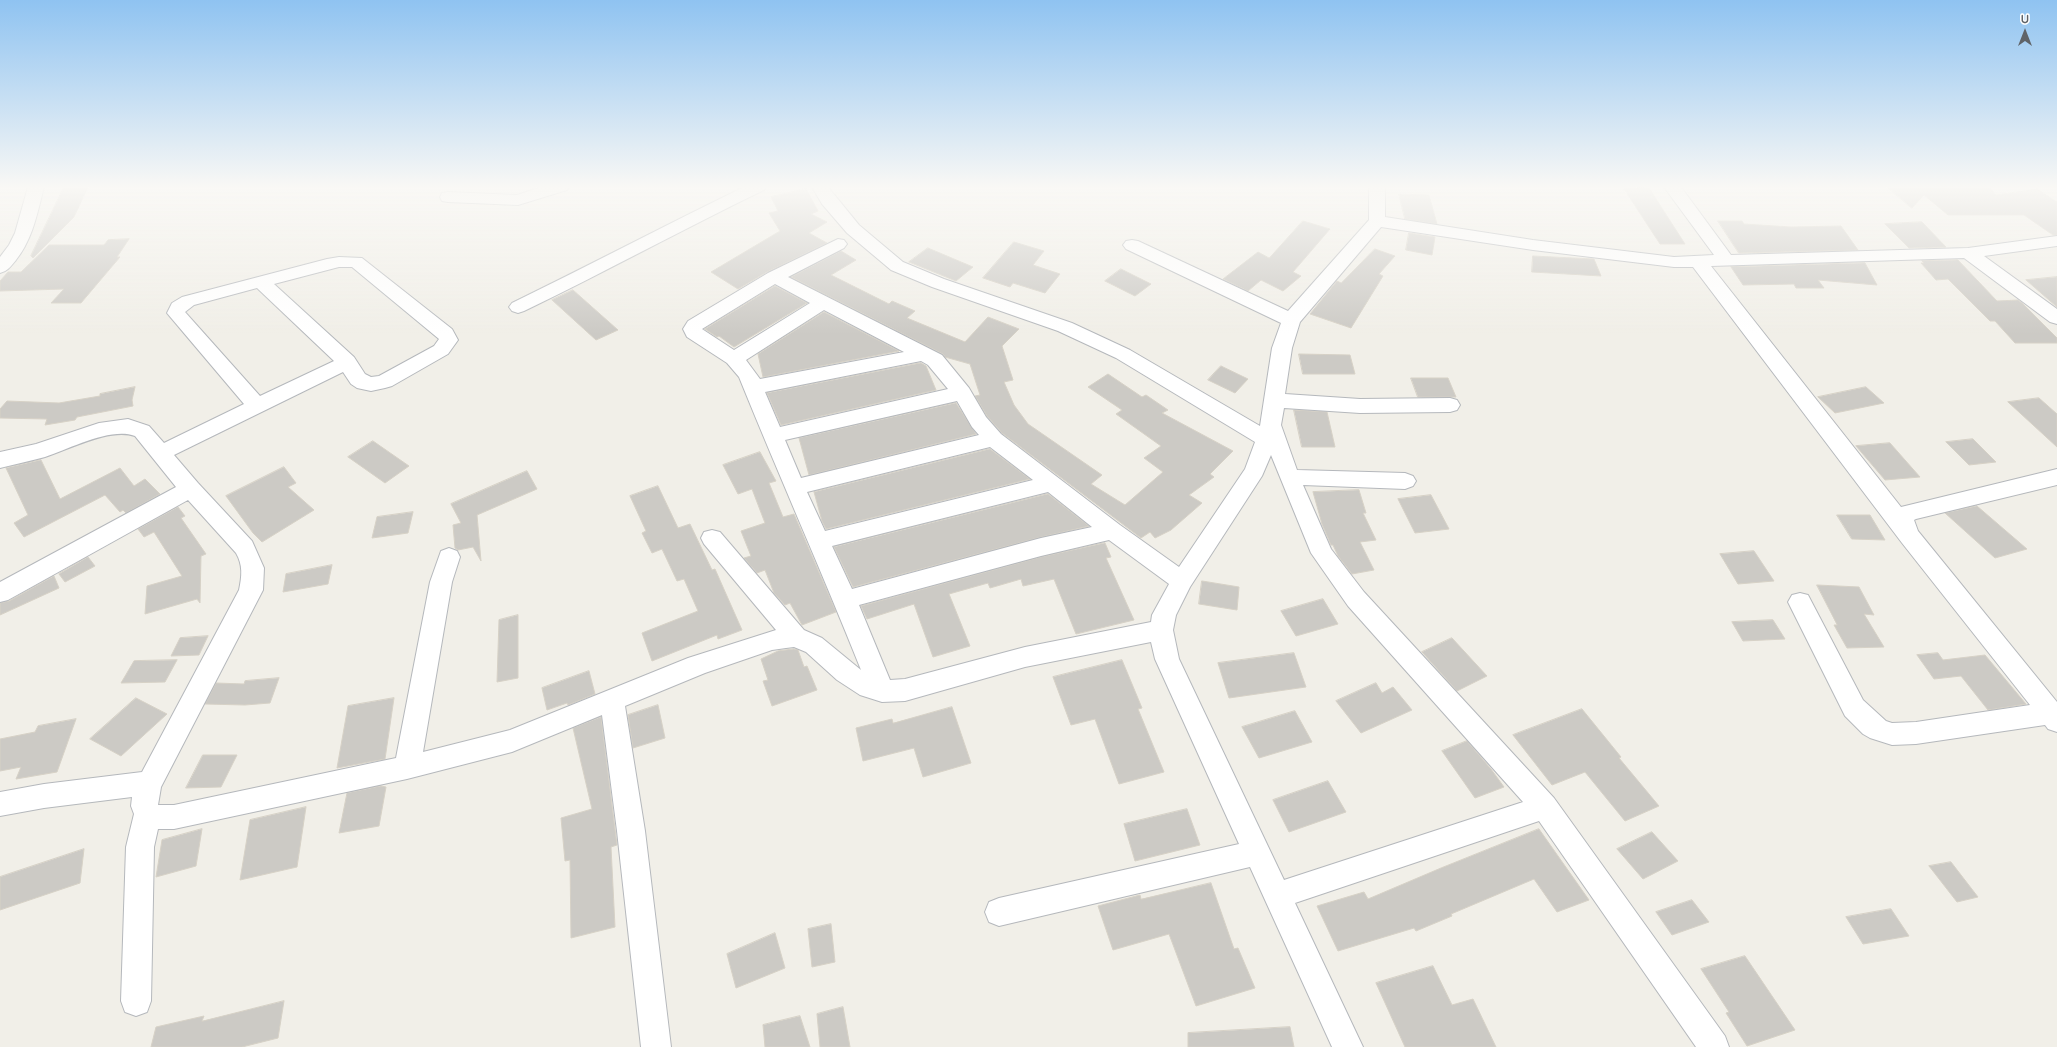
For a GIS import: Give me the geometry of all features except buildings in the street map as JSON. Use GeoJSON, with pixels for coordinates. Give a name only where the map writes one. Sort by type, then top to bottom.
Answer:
{"type":"FeatureCollection","features":[{"type":"Feature","properties":{"kind":"street"},"geometry":{"type":"LineString","coordinates":[[0,268],[17,247],[23,236]]}},
{"type":"Feature","properties":{"kind":"street"},"geometry":{"type":"LineString","coordinates":[[518,307],[584,275],[657,236]]}},
{"type":"Feature","properties":{"kind":"street"},"geometry":{"type":"LineString","coordinates":[[861,236],[897,266],[932,281],[1071,330],[1123,354],[1269,432],[1322,553],[1356,599],[1545,808],[1714,1047]]}},
{"type":"Feature","properties":{"kind":"street"},"geometry":{"type":"LineString","coordinates":[[1348,1047],[1185,700],[1168,658],[1161,630],[1164,614],[1182,581],[1255,471],[1269,432],[1282,348],[1291,320],[1364,236]]}},
{"type":"Feature","properties":{"kind":"street"},"geometry":{"type":"LineString","coordinates":[[1476,236],[1591,253],[1674,262],[1968,253],[2057,241]]}},
{"type":"Feature","properties":{"kind":"street"},"geometry":{"type":"LineString","coordinates":[[1708,236],[1726,260]]}},
{"type":"Feature","properties":{"kind":"street"},"geometry":{"type":"LineString","coordinates":[[838,244],[774,277],[695,324],[692,329],[694,333],[734,359],[745,371],[754,386],[794,487],[845,600],[882,691]]}},
{"type":"Feature","properties":{"kind":"street"},"geometry":{"type":"LineString","coordinates":[[1132,245],[1291,320]]}},
{"type":"Feature","properties":{"kind":"street"},"geometry":{"type":"LineString","coordinates":[[1968,253],[2057,318]]}},
{"type":"Feature","properties":{"kind":"street"},"geometry":{"type":"LineString","coordinates":[[256,406],[195,336],[175,310],[178,307],[188,301],[326,264],[356,262],[448,337],[447,344],[441,350],[391,378],[378,383],[364,383],[358,379],[347,362],[261,282]]}},
{"type":"Feature","properties":{"kind":"street"},"geometry":{"type":"LineString","coordinates":[[1699,262],[1904,527],[1910,537],[2054,717]]}},
{"type":"Feature","properties":{"kind":"street"},"geometry":{"type":"LineString","coordinates":[[774,277],[935,360],[946,371],[962,393],[979,422],[994,439],[1112,531],[1182,581]]}},
{"type":"Feature","properties":{"kind":"street"},"geometry":{"type":"LineString","coordinates":[[734,359],[823,303]]}},
{"type":"Feature","properties":{"kind":"street"},"geometry":{"type":"LineString","coordinates":[[754,386],[925,354]]}},
{"type":"Feature","properties":{"kind":"street"},"geometry":{"type":"LineString","coordinates":[[161,453],[347,362]]}},
{"type":"Feature","properties":{"kind":"street"},"geometry":{"type":"LineString","coordinates":[[773,436],[962,393]]}},
{"type":"Feature","properties":{"kind":"street"},"geometry":{"type":"LineString","coordinates":[[1273,400],[1360,406],[1450,405]]}},
{"type":"Feature","properties":{"kind":"street"},"geometry":{"type":"LineString","coordinates":[[0,460],[39,451],[99,430],[118,426],[134,427],[142,431],[190,489],[244,547],[252,558],[254,572],[251,590],[150,783],[143,800],[144,808],[148,814],[157,817],[174,817],[407,767],[512,741],[697,665],[772,640],[796,637]]}},
{"type":"Feature","properties":{"kind":"street"},"geometry":{"type":"LineString","coordinates":[[794,487],[994,439]]}},
{"type":"Feature","properties":{"kind":"street"},"geometry":{"type":"LineString","coordinates":[[1289,477],[1405,482]]}},
{"type":"Feature","properties":{"kind":"street"},"geometry":{"type":"LineString","coordinates":[[1904,527],[1904,516],[1909,512],[2057,478]]}},
{"type":"Feature","properties":{"kind":"street"},"geometry":{"type":"LineString","coordinates":[[818,541],[1050,484]]}},
{"type":"Feature","properties":{"kind":"street"},"geometry":{"type":"LineString","coordinates":[[0,593],[190,489]]}},
{"type":"Feature","properties":{"kind":"street"},"geometry":{"type":"LineString","coordinates":[[845,600],[1041,547],[1112,531]]}},
{"type":"Feature","properties":{"kind":"street"},"geometry":{"type":"LineString","coordinates":[[712,538],[796,637],[814,645],[855,680],[869,688],[882,691],[905,690],[1025,657],[1161,630]]}},
{"type":"Feature","properties":{"kind":"street"},"geometry":{"type":"LineString","coordinates":[[407,767],[441,582],[449,557]]}},
{"type":"Feature","properties":{"kind":"street"},"geometry":{"type":"LineString","coordinates":[[1800,602],[1854,708],[1866,723],[1879,730],[1892,734],[1916,733],[2054,717]]}},
{"type":"Feature","properties":{"kind":"street"},"geometry":{"type":"LineString","coordinates":[[612,699],[632,839],[656,1047]]}},
{"type":"Feature","properties":{"kind":"street"},"geometry":{"type":"LineString","coordinates":[[0,804],[44,796],[150,783]]}},
{"type":"Feature","properties":{"kind":"street"},"geometry":{"type":"LineString","coordinates":[[1276,896],[1545,808]]}},
{"type":"Feature","properties":{"kind":"street"},"geometry":{"type":"LineString","coordinates":[[136,1001],[140,847],[148,814]]}},
{"type":"Feature","properties":{"kind":"street"},"geometry":{"type":"LineString","coordinates":[[999,912],[1256,853]]}}]}
